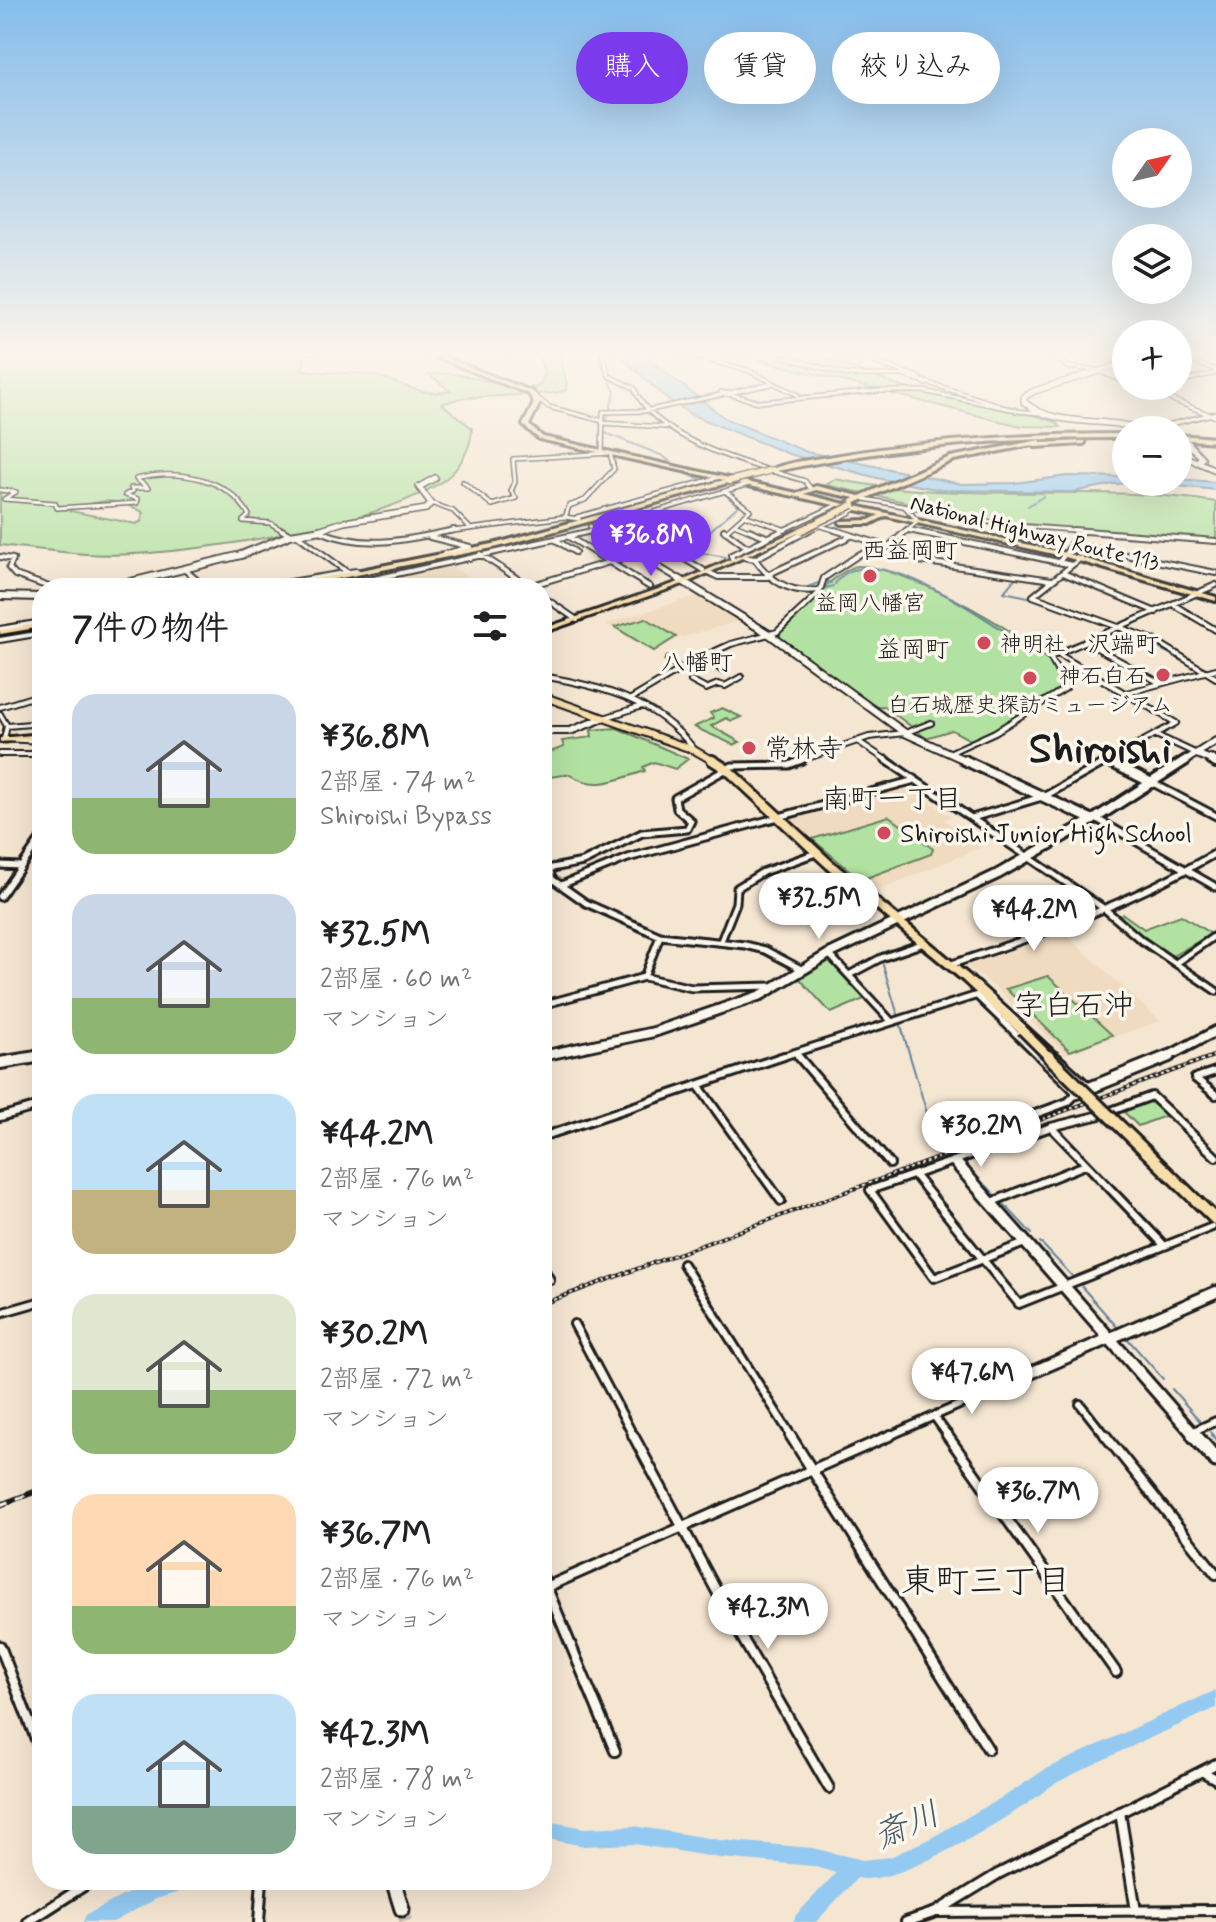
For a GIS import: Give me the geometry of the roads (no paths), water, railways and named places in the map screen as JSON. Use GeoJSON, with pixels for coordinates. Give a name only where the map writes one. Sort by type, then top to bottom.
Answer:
{"type":"FeatureCollection","features":[{"type":"Feature","properties":{"kind":"highway","name":"National Highway Route 113"},"geometry":{"type":"LineString","coordinates":[[565,442],[749,484],[855,502],[886,514],[1081,558],[1216,599]]}},
{"type":"Feature","properties":{"kind":"highway"},"geometry":{"type":"LineString","coordinates":[[331,578],[498,545],[732,482],[822,462],[903,448],[978,442]]}},
{"type":"Feature","properties":{"kind":"highway"},"geometry":{"type":"LineString","coordinates":[[816,525],[919,469],[965,455],[1038,444],[1079,442]]}},
{"type":"Feature","properties":{"kind":"highway"},"geometry":{"type":"LineString","coordinates":[[1192,442],[1216,443]]}},
{"type":"Feature","properties":{"kind":"highway"},"geometry":{"type":"LineString","coordinates":[[1192,444],[1216,443]]}},
{"type":"Feature","properties":{"kind":"highway"},"geometry":{"type":"LineString","coordinates":[[552,626],[744,557],[824,516],[965,455]]}},
{"type":"Feature","properties":{"kind":"highway"},"geometry":{"type":"LineString","coordinates":[[354,578],[507,547],[732,482]]}},
{"type":"Feature","properties":{"kind":"highway"},"geometry":{"type":"LineString","coordinates":[[798,494],[811,489],[855,502]]}},
{"type":"Feature","properties":{"kind":"highway"},"geometry":{"type":"LineString","coordinates":[[844,522],[835,517],[855,502]]}},
{"type":"Feature","properties":{"kind":"highway"},"geometry":{"type":"LineString","coordinates":[[706,571],[798,530],[816,525],[870,522],[886,514]]}},
{"type":"Feature","properties":{"kind":"highway"},"geometry":{"type":"LineString","coordinates":[[0,634],[32,629]]}},
{"type":"Feature","properties":{"kind":"highway"},"geometry":{"type":"LineString","coordinates":[[2,740],[32,739]]}},
{"type":"Feature","properties":{"kind":"main road"},"geometry":{"type":"LineString","coordinates":[[552,700],[694,750],[728,770],[817,853],[966,978],[980,995],[1022,1030],[1172,1177],[1214,1224]]}},
{"type":"Feature","properties":{"kind":"street"},"geometry":{"type":"LineString","coordinates":[[566,515],[569,506],[585,500],[614,469],[606,453],[605,442]]}},
{"type":"Feature","properties":{"kind":"street"},"geometry":{"type":"LineString","coordinates":[[697,442],[732,459],[805,481],[811,489]]}},
{"type":"Feature","properties":{"kind":"street"},"geometry":{"type":"LineString","coordinates":[[1192,448],[1202,458],[1196,462]]}},
{"type":"Feature","properties":{"kind":"street"},"geometry":{"type":"LineString","coordinates":[[463,482],[492,505],[511,502],[516,498],[511,491],[515,482],[513,459],[606,453]]}},
{"type":"Feature","properties":{"kind":"street"},"geometry":{"type":"LineString","coordinates":[[1192,460],[1216,470]]}},
{"type":"Feature","properties":{"kind":"street"},"geometry":{"type":"LineString","coordinates":[[0,490],[16,492],[4,499],[55,503],[57,508],[87,505],[114,507],[137,503],[138,499],[125,495],[133,491],[131,488],[148,488],[136,479],[146,475],[196,477],[215,484],[245,505],[249,515],[243,521],[270,523],[349,574]]}},
{"type":"Feature","properties":{"kind":"street"},"geometry":{"type":"LineString","coordinates":[[320,531],[328,536],[365,543],[469,528],[539,523],[566,515],[578,518],[720,477]]}},
{"type":"Feature","properties":{"kind":"street"},"geometry":{"type":"LineString","coordinates":[[435,478],[419,487],[431,503],[453,511],[469,528]]}},
{"type":"Feature","properties":{"kind":"street"},"geometry":{"type":"LineString","coordinates":[[379,578],[625,523],[749,484]]}},
{"type":"Feature","properties":{"kind":"street"},"geometry":{"type":"LineString","coordinates":[[726,492],[750,510],[723,531],[748,548]]}},
{"type":"Feature","properties":{"kind":"street"},"geometry":{"type":"LineString","coordinates":[[831,508],[855,502]]}},
{"type":"Feature","properties":{"kind":"street"},"geometry":{"type":"LineString","coordinates":[[732,558],[731,555],[831,508],[855,502],[905,507],[996,524],[1216,541]]}},
{"type":"Feature","properties":{"kind":"street"},"geometry":{"type":"LineString","coordinates":[[147,578],[241,555],[293,535],[320,531],[344,522],[412,513],[431,503]]}},
{"type":"Feature","properties":{"kind":"street"},"geometry":{"type":"LineString","coordinates":[[883,552],[918,521],[905,507]]}},
{"type":"Feature","properties":{"kind":"street"},"geometry":{"type":"LineString","coordinates":[[744,515],[787,530]]}},
{"type":"Feature","properties":{"kind":"street"},"geometry":{"type":"LineString","coordinates":[[552,580],[689,538],[650,516]]}},
{"type":"Feature","properties":{"kind":"street"},"geometry":{"type":"LineString","coordinates":[[625,523],[718,577],[767,577],[798,592],[819,592]]}},
{"type":"Feature","properties":{"kind":"street"},"geometry":{"type":"LineString","coordinates":[[733,524],[769,538]]}},
{"type":"Feature","properties":{"kind":"street"},"geometry":{"type":"LineString","coordinates":[[744,557],[755,559],[816,525],[889,547]]}},
{"type":"Feature","properties":{"kind":"street"},"geometry":{"type":"LineString","coordinates":[[590,526],[769,634],[905,733],[1094,819],[1216,887]]}},
{"type":"Feature","properties":{"kind":"street"},"geometry":{"type":"LineString","coordinates":[[908,530],[1073,565]]}},
{"type":"Feature","properties":{"kind":"street"},"geometry":{"type":"LineString","coordinates":[[1059,562],[1081,532]]}},
{"type":"Feature","properties":{"kind":"street"},"geometry":{"type":"LineString","coordinates":[[322,578],[472,548],[425,536]]}},
{"type":"Feature","properties":{"kind":"street"},"geometry":{"type":"LineString","coordinates":[[767,577],[851,536]]}},
{"type":"Feature","properties":{"kind":"street"},"geometry":{"type":"LineString","coordinates":[[569,537],[650,587]]}},
{"type":"Feature","properties":{"kind":"street"},"geometry":{"type":"LineString","coordinates":[[555,540],[575,552]]}},
{"type":"Feature","properties":{"kind":"street"},"geometry":{"type":"LineString","coordinates":[[1071,544],[1216,573]]}},
{"type":"Feature","properties":{"kind":"street"},"geometry":{"type":"LineString","coordinates":[[631,699],[731,644],[777,632],[819,592],[822,582],[848,559],[883,552],[927,562],[1052,580]]}},
{"type":"Feature","properties":{"kind":"street"},"geometry":{"type":"LineString","coordinates":[[482,555],[513,578]]}},
{"type":"Feature","properties":{"kind":"street"},"geometry":{"type":"LineString","coordinates":[[0,557],[13,559],[9,568],[15,575],[32,581]]}},
{"type":"Feature","properties":{"kind":"street"},"geometry":{"type":"LineString","coordinates":[[1081,558],[1033,596],[1122,628],[1208,671],[1216,678]]}},
{"type":"Feature","properties":{"kind":"street"},"geometry":{"type":"LineString","coordinates":[[755,559],[767,577]]}},
{"type":"Feature","properties":{"kind":"street"},"geometry":{"type":"LineString","coordinates":[[184,569],[194,578]]}},
{"type":"Feature","properties":{"kind":"street"},"geometry":{"type":"LineString","coordinates":[[1063,573],[1156,612]]}},
{"type":"Feature","properties":{"kind":"street"},"geometry":{"type":"LineString","coordinates":[[949,753],[990,737],[1066,688],[1064,679],[1049,658],[1216,585]]}},
{"type":"Feature","properties":{"kind":"street"},"geometry":{"type":"LineString","coordinates":[[0,596],[32,597]]}},
{"type":"Feature","properties":{"kind":"street"},"geometry":{"type":"LineString","coordinates":[[552,603],[575,618]]}},
{"type":"Feature","properties":{"kind":"street"},"geometry":{"type":"LineString","coordinates":[[1173,605],[1216,630]]}},
{"type":"Feature","properties":{"kind":"street"},"geometry":{"type":"LineString","coordinates":[[1085,642],[1160,683]]}},
{"type":"Feature","properties":{"kind":"street"},"geometry":{"type":"LineString","coordinates":[[971,818],[1045,796],[1176,723],[1058,654]]}},
{"type":"Feature","properties":{"kind":"street"},"geometry":{"type":"LineString","coordinates":[[705,656],[721,670]]}},
{"type":"Feature","properties":{"kind":"street"},"geometry":{"type":"LineString","coordinates":[[668,660],[681,669]]}},
{"type":"Feature","properties":{"kind":"street"},"geometry":{"type":"LineString","coordinates":[[1053,666],[1072,662]]}},
{"type":"Feature","properties":{"kind":"street"},"geometry":{"type":"LineString","coordinates":[[1126,693],[1216,669]]}},
{"type":"Feature","properties":{"kind":"street"},"geometry":{"type":"LineString","coordinates":[[691,681],[706,689],[718,684],[725,686],[741,677]]}},
{"type":"Feature","properties":{"kind":"street"},"geometry":{"type":"LineString","coordinates":[[552,678],[602,687],[631,699],[666,718],[694,750]]}},
{"type":"Feature","properties":{"kind":"street"},"geometry":{"type":"LineString","coordinates":[[0,707],[32,697]]}},
{"type":"Feature","properties":{"kind":"street"},"geometry":{"type":"LineString","coordinates":[[552,731],[564,732],[643,706]]}},
{"type":"Feature","properties":{"kind":"street"},"geometry":{"type":"LineString","coordinates":[[0,714],[7,726],[2,740]]}},
{"type":"Feature","properties":{"kind":"street"},"geometry":{"type":"LineString","coordinates":[[552,870],[583,862],[642,833],[687,829],[691,821],[677,809],[675,798],[728,770],[744,764],[789,765],[859,741],[905,733],[931,723]]}},
{"type":"Feature","properties":{"kind":"street"},"geometry":{"type":"LineString","coordinates":[[7,726],[32,724]]}},
{"type":"Feature","properties":{"kind":"street"},"geometry":{"type":"LineString","coordinates":[[1155,735],[1216,763]]}},
{"type":"Feature","properties":{"kind":"street"},"geometry":{"type":"LineString","coordinates":[[859,741],[1106,910],[1141,940],[1216,991]]}},
{"type":"Feature","properties":{"kind":"street"},"geometry":{"type":"LineString","coordinates":[[552,1054],[636,1035],[713,1013],[780,985],[829,954],[1028,858],[1216,741]]}},
{"type":"Feature","properties":{"kind":"street"},"geometry":{"type":"LineString","coordinates":[[0,754],[32,754]]}},
{"type":"Feature","properties":{"kind":"street"},"geometry":{"type":"LineString","coordinates":[[1108,761],[1216,816]]}},
{"type":"Feature","properties":{"kind":"street"},"geometry":{"type":"LineString","coordinates":[[561,885],[628,858],[916,780]]}},
{"type":"Feature","properties":{"kind":"street"},"geometry":{"type":"LineString","coordinates":[[0,897],[32,851]]}},
{"type":"Feature","properties":{"kind":"street"},"geometry":{"type":"LineString","coordinates":[[721,941],[736,903],[737,888],[763,872],[817,853]]}},
{"type":"Feature","properties":{"kind":"street"},"geometry":{"type":"LineString","coordinates":[[949,965],[1072,925],[1216,853]]}},
{"type":"Feature","properties":{"kind":"street"},"geometry":{"type":"LineString","coordinates":[[0,865],[21,866]]}},
{"type":"Feature","properties":{"kind":"street"},"geometry":{"type":"LineString","coordinates":[[552,879],[586,903],[660,936],[721,941],[765,950],[801,969]]}},
{"type":"Feature","properties":{"kind":"street"},"geometry":{"type":"LineString","coordinates":[[1177,962],[1216,935]]}},
{"type":"Feature","properties":{"kind":"street"},"geometry":{"type":"LineString","coordinates":[[644,977],[660,936]]}},
{"type":"Feature","properties":{"kind":"street"},"geometry":{"type":"LineString","coordinates":[[849,975],[881,958],[924,943]]}},
{"type":"Feature","properties":{"kind":"street"},"geometry":{"type":"LineString","coordinates":[[829,954],[893,1019]]}},
{"type":"Feature","properties":{"kind":"street"},"geometry":{"type":"LineString","coordinates":[[552,1003],[644,977],[654,982],[701,988],[780,985]]}},
{"type":"Feature","properties":{"kind":"street"},"geometry":{"type":"LineString","coordinates":[[966,978],[987,991],[1090,1088]]}},
{"type":"Feature","properties":{"kind":"street"},"geometry":{"type":"LineString","coordinates":[[552,1134],[893,1019],[980,995],[1077,1093]]}},
{"type":"Feature","properties":{"kind":"street"},"geometry":{"type":"LineString","coordinates":[[954,1144],[1068,1102],[1077,1093],[1161,1060],[1216,1031]]}},
{"type":"Feature","properties":{"kind":"street"},"geometry":{"type":"LineString","coordinates":[[796,1053],[890,1164]]}},
{"type":"Feature","properties":{"kind":"street"},"geometry":{"type":"LineString","coordinates":[[0,1063],[32,1058]]}},
{"type":"Feature","properties":{"kind":"street"},"geometry":{"type":"LineString","coordinates":[[1216,1071],[1195,1078],[1216,1095]]}},
{"type":"Feature","properties":{"kind":"street"},"geometry":{"type":"LineString","coordinates":[[698,1085],[781,1201]]}},
{"type":"Feature","properties":{"kind":"street"},"geometry":{"type":"LineString","coordinates":[[1026,1242],[934,1278],[870,1190],[916,1177],[1051,1127],[1100,1115],[1152,1096],[1216,1157]]}},
{"type":"Feature","properties":{"kind":"street"},"geometry":{"type":"LineString","coordinates":[[0,1117],[32,1108]]}},
{"type":"Feature","properties":{"kind":"street"},"geometry":{"type":"LineString","coordinates":[[1051,1127],[1162,1243]]}},
{"type":"Feature","properties":{"kind":"street"},"geometry":{"type":"LineString","coordinates":[[956,1163],[1216,1460]]}},
{"type":"Feature","properties":{"kind":"street"},"geometry":{"type":"LineString","coordinates":[[992,1202],[1085,1165]]}},
{"type":"Feature","properties":{"kind":"street"},"geometry":{"type":"LineString","coordinates":[[916,1177],[1019,1304],[1214,1224]]}},
{"type":"Feature","properties":{"kind":"street"},"geometry":{"type":"LineString","coordinates":[[683,1264],[988,1749]]}},
{"type":"Feature","properties":{"kind":"street"},"geometry":{"type":"LineString","coordinates":[[552,1584],[1216,1292]]}},
{"type":"Feature","properties":{"kind":"street"},"geometry":{"type":"LineString","coordinates":[[0,1313],[32,1304]]}},
{"type":"Feature","properties":{"kind":"street"},"geometry":{"type":"LineString","coordinates":[[574,1324],[737,1629],[829,1788]]}},
{"type":"Feature","properties":{"kind":"street"},"geometry":{"type":"LineString","coordinates":[[1080,1404],[1216,1574]]}},
{"type":"Feature","properties":{"kind":"street"},"geometry":{"type":"LineString","coordinates":[[934,1416],[1116,1672]]}},
{"type":"Feature","properties":{"kind":"street"},"geometry":{"type":"LineString","coordinates":[[1193,1432],[1216,1421]]}},
{"type":"Feature","properties":{"kind":"street"},"geometry":{"type":"LineString","coordinates":[[552,1606],[615,1751]]}},
{"type":"Feature","properties":{"kind":"street"},"geometry":{"type":"LineString","coordinates":[[0,1646],[32,1729]]}},
{"type":"Feature","properties":{"kind":"street"},"geometry":{"type":"LineString","coordinates":[[906,1922],[936,1912],[998,1874],[1216,1764]]}},
{"type":"Feature","properties":{"kind":"street"},"geometry":{"type":"LineString","coordinates":[[1202,1771],[1216,1779]]}},
{"type":"Feature","properties":{"kind":"street"},"geometry":{"type":"LineString","coordinates":[[1120,1812],[1136,1911]]}},
{"type":"Feature","properties":{"kind":"street"},"geometry":{"type":"LineString","coordinates":[[28,1922],[77,1890]]}},
{"type":"Feature","properties":{"kind":"street"},"geometry":{"type":"LineString","coordinates":[[259,1922],[261,1890]]}},
{"type":"Feature","properties":{"kind":"street"},"geometry":{"type":"LineString","coordinates":[[396,1890],[402,1909]]}},
{"type":"Feature","properties":{"kind":"street"},"geometry":{"type":"LineString","coordinates":[[936,1912],[1216,1910]]}},
{"type":"Feature","properties":{"kind":"water"},"geometry":{"type":"Polygon","coordinates":[[[758,442],[782,442],[807,452],[961,484],[1014,483],[1068,476],[1112,477],[1112,484],[1073,492],[942,490],[881,479],[789,454],[758,442]]]}},
{"type":"Feature","properties":{"kind":"water"},"geometry":{"type":"Polygon","coordinates":[[[1192,480],[1216,482],[1216,490],[1192,488],[1192,480]]]}},
{"type":"Feature","properties":{"kind":"waterway"},"geometry":{"type":"LineString","coordinates":[[627,442],[663,456],[676,466]]}},
{"type":"Feature","properties":{"kind":"waterway"},"geometry":{"type":"LineString","coordinates":[[674,469],[704,481]]}},
{"type":"Feature","properties":{"kind":"waterway"},"geometry":{"type":"LineString","coordinates":[[725,494],[738,506],[693,546],[698,552],[725,557]]}},
{"type":"Feature","properties":{"kind":"waterway"},"geometry":{"type":"LineString","coordinates":[[1028,506],[1044,496]]}},
{"type":"Feature","properties":{"kind":"waterway"},"geometry":{"type":"LineString","coordinates":[[744,560],[753,562],[777,584]]}},
{"type":"Feature","properties":{"kind":"waterway"},"geometry":{"type":"LineString","coordinates":[[831,583],[825,581],[841,568]]}},
{"type":"Feature","properties":{"kind":"waterway"},"geometry":{"type":"LineString","coordinates":[[835,584],[852,570],[876,569],[904,576],[966,606],[1037,653]]}},
{"type":"Feature","properties":{"kind":"waterway"},"geometry":{"type":"LineString","coordinates":[[1017,576],[1004,592],[1033,598]]}},
{"type":"Feature","properties":{"kind":"waterway"},"geometry":{"type":"LineString","coordinates":[[805,588],[821,582]]}},
{"type":"Feature","properties":{"kind":"waterway"},"geometry":{"type":"LineString","coordinates":[[790,590],[805,594],[833,586]]}},
{"type":"Feature","properties":{"kind":"waterway"},"geometry":{"type":"LineString","coordinates":[[1129,633],[1188,663]]}},
{"type":"Feature","properties":{"kind":"waterway"},"geometry":{"type":"LineString","coordinates":[[1051,695],[1064,684]]}},
{"type":"Feature","properties":{"kind":"waterway"},"geometry":{"type":"LineString","coordinates":[[1003,724],[1012,719]]}},
{"type":"Feature","properties":{"kind":"waterway"},"geometry":{"type":"LineString","coordinates":[[883,965],[931,1127],[948,1150]]}},
{"type":"Feature","properties":{"kind":"waterway"},"geometry":{"type":"LineString","coordinates":[[987,1186],[995,1195]]}},
{"type":"Feature","properties":{"kind":"waterway"},"geometry":{"type":"LineString","coordinates":[[1004,1204],[1032,1234]]}},
{"type":"Feature","properties":{"kind":"waterway"},"geometry":{"type":"LineString","coordinates":[[1040,1242],[1073,1277]]}},
{"type":"Feature","properties":{"kind":"waterway"},"geometry":{"type":"LineString","coordinates":[[1082,1287],[1117,1327]]}},
{"type":"Feature","properties":{"kind":"waterway"},"geometry":{"type":"LineString","coordinates":[[1126,1337],[1163,1379]]}},
{"type":"Feature","properties":{"kind":"waterway"},"geometry":{"type":"LineString","coordinates":[[1172,1389],[1199,1420]]}},
{"type":"Feature","properties":{"kind":"waterway"},"geometry":{"type":"LineString","coordinates":[[1210,1432],[1214,1437]]}},
{"type":"Feature","properties":{"kind":"waterway","name":"斎川"},"geometry":{"type":"LineString","coordinates":[[552,1831],[584,1837],[634,1835],[720,1849],[812,1857],[863,1870],[891,1866],[938,1845],[1020,1798],[1050,1776],[1216,1699]]}},
{"type":"Feature","properties":{"kind":"waterway"},"geometry":{"type":"LineString","coordinates":[[803,1922],[853,1869]]}},
{"type":"Feature","properties":{"kind":"waterway","name":"斎川"},"geometry":{"type":"LineString","coordinates":[[93,1922],[153,1890]]}},
{"type":"Feature","properties":{"kind":"tunnel"},"geometry":{"type":"LineString","coordinates":[[402,1909],[406,1922]]}},
{"type":"Feature","properties":{"kind":"railway"},"geometry":{"type":"LineString","coordinates":[[552,1300],[1216,1055]]}},
{"type":"Feature","properties":{"kind":"railway"},"geometry":{"type":"LineString","coordinates":[[0,1505],[32,1493]]}},
{"type":"Feature","properties":{"kind":"place","name":"益岡八幡宮"},"geometry":{"type":"Point","coordinates":[870,576]}},
{"type":"Feature","properties":{"kind":"place","name":"神明社"},"geometry":{"type":"Point","coordinates":[984,643]}},
{"type":"Feature","properties":{"kind":"place","name":"神石白石"},"geometry":{"type":"Point","coordinates":[1163,675]}},
{"type":"Feature","properties":{"kind":"place","name":"白石城歴史探訪ミュージアム"},"geometry":{"type":"Point","coordinates":[1030,678]}},
{"type":"Feature","properties":{"kind":"place","name":"常林寺"},"geometry":{"type":"Point","coordinates":[749,748]}},
{"type":"Feature","properties":{"kind":"place","name":"Shiroishi Junior High School"},"geometry":{"type":"Point","coordinates":[884,833]}},
{"type":"Feature","properties":{"kind":"district","name":"西益岡町"},"geometry":{"type":"Point","coordinates":[910,550]}},
{"type":"Feature","properties":{"kind":"district","name":"沢端町"},"geometry":{"type":"Point","coordinates":[1123,644]}},
{"type":"Feature","properties":{"kind":"district","name":"益岡町"},"geometry":{"type":"Point","coordinates":[913,649]}},
{"type":"Feature","properties":{"kind":"district","name":"八幡町"},"geometry":{"type":"Point","coordinates":[697,662]}},
{"type":"Feature","properties":{"kind":"district","name":"Shiroishi"},"geometry":{"type":"Point","coordinates":[1100,747]}},
{"type":"Feature","properties":{"kind":"district","name":"南町一丁目"},"geometry":{"type":"Point","coordinates":[892,798]}},
{"type":"Feature","properties":{"kind":"district","name":"字白石沖"},"geometry":{"type":"Point","coordinates":[1074,1005]}},
{"type":"Feature","properties":{"kind":"district","name":"東町三丁目"},"geometry":{"type":"Point","coordinates":[986,1580]}}]}
